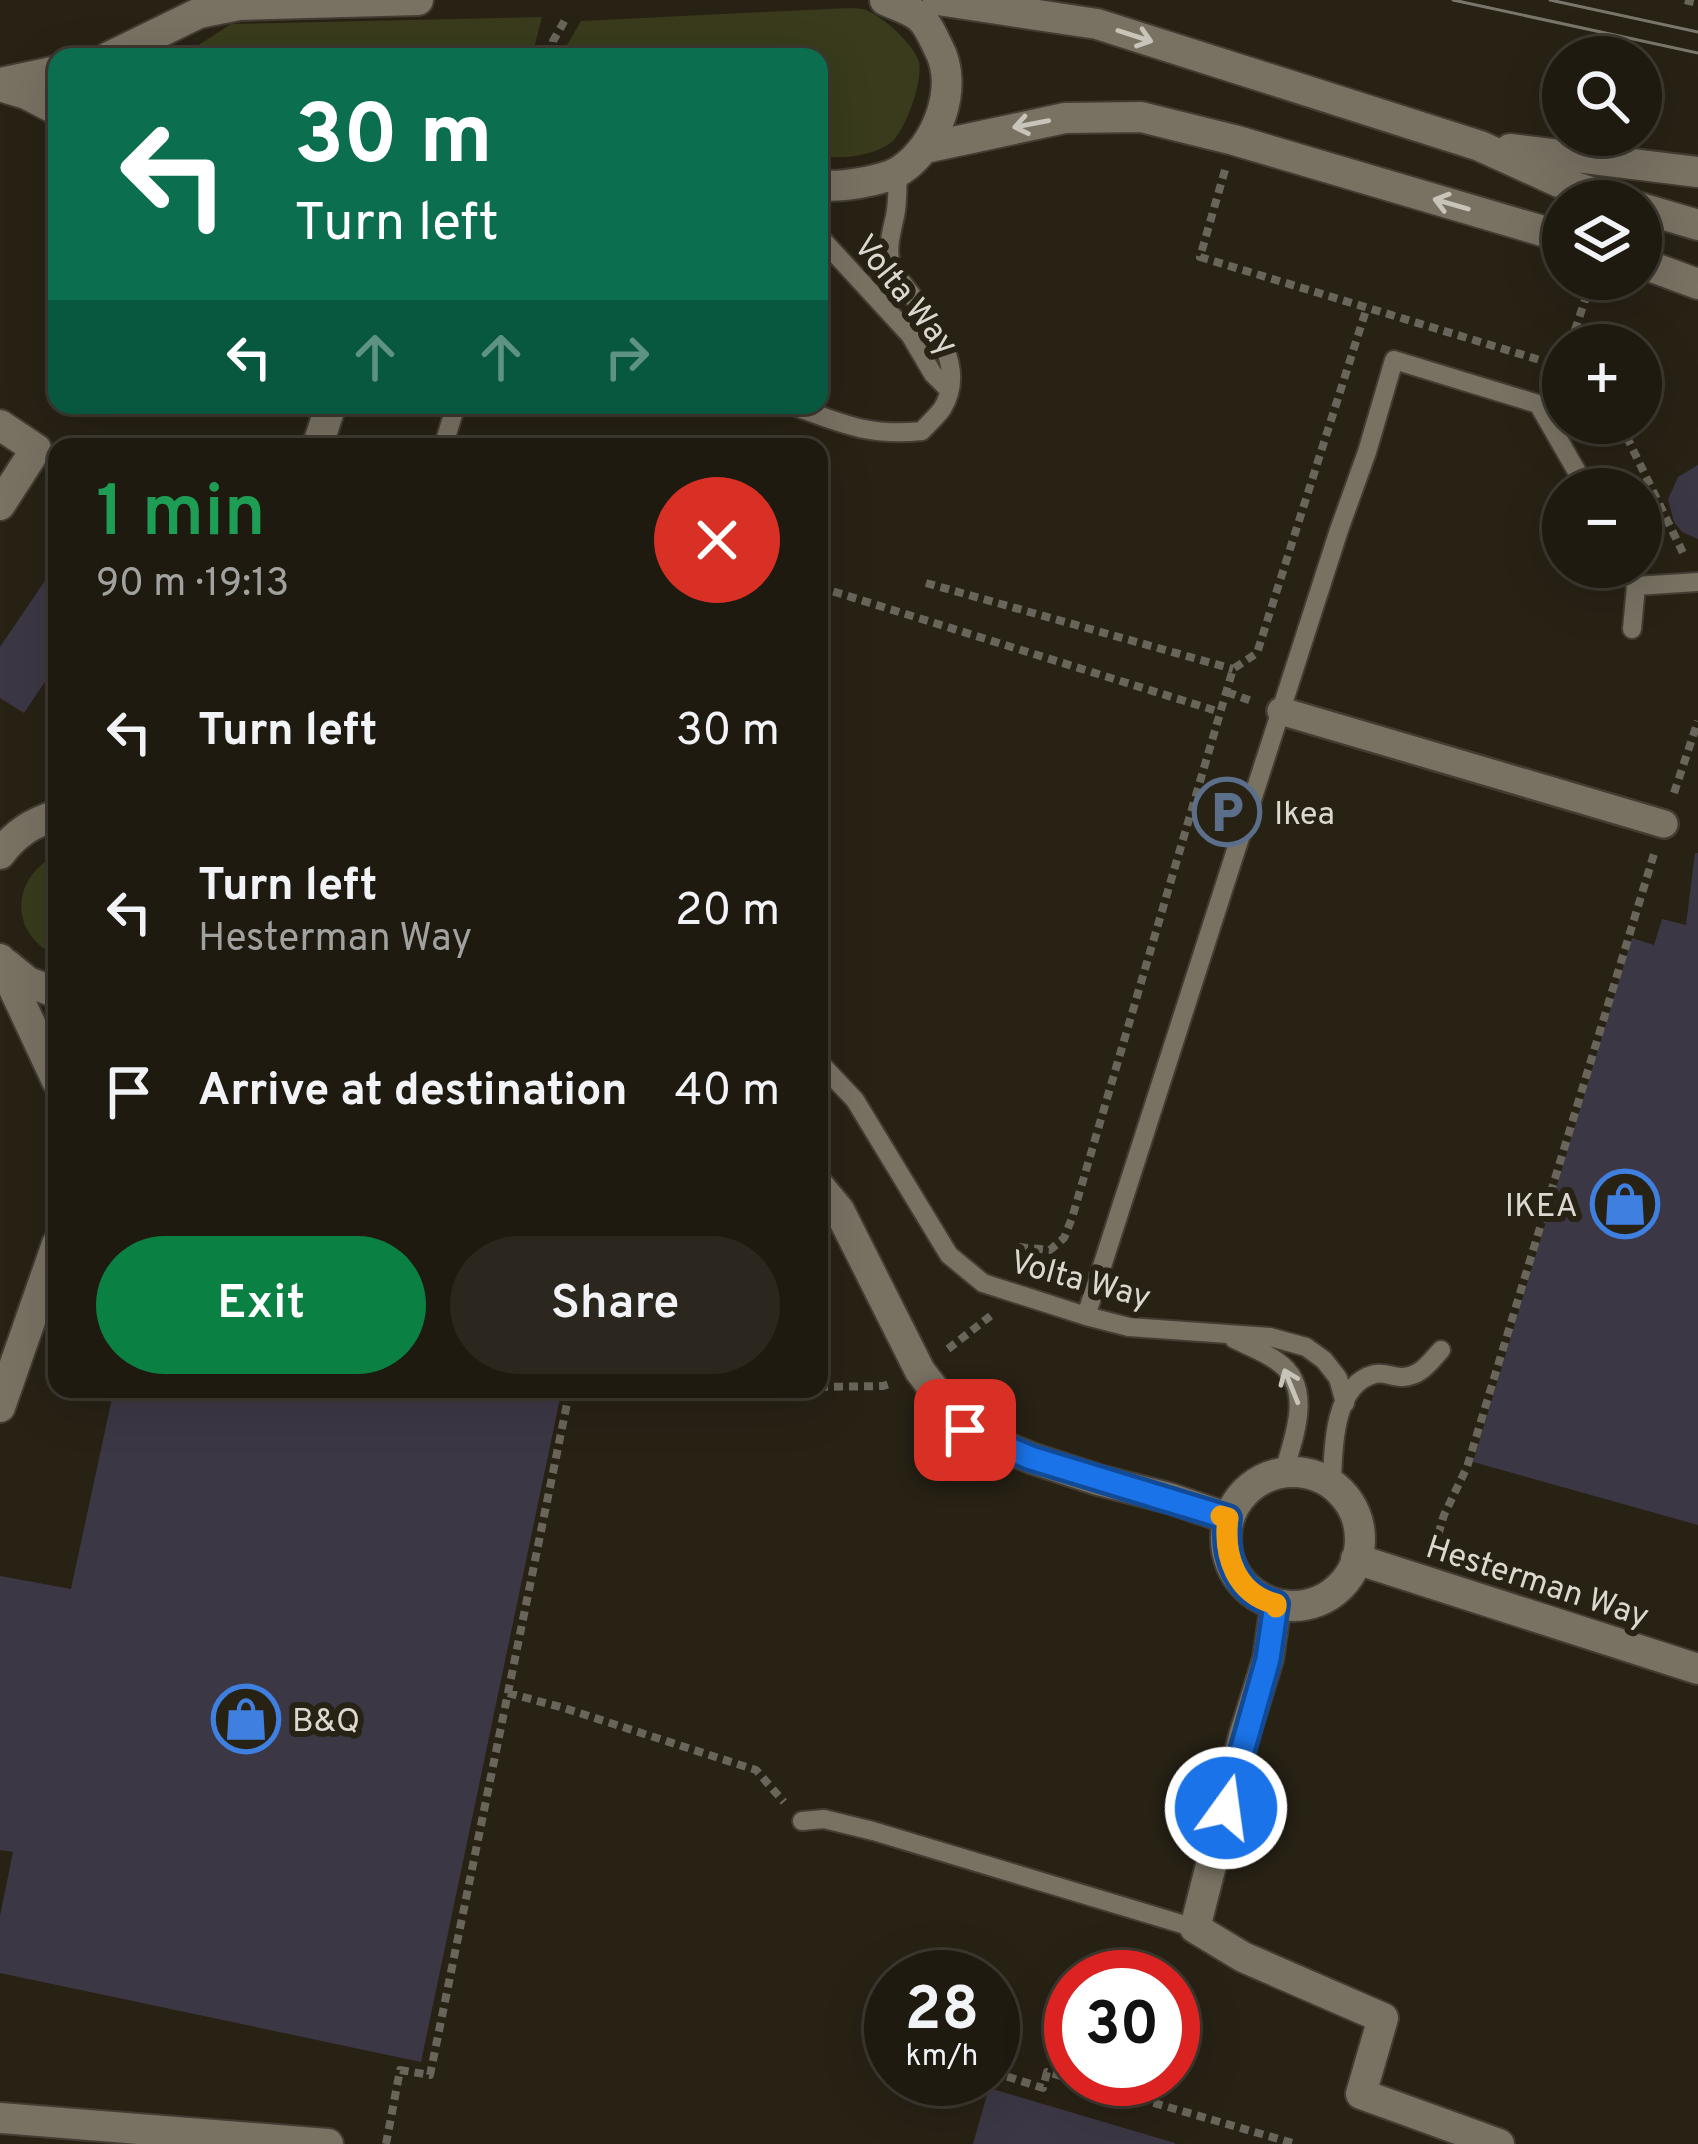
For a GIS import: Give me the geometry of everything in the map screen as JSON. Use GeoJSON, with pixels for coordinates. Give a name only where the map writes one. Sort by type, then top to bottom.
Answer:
{"type":"FeatureCollection","features":[{"type":"Feature","properties":{"kind":"street"},"geometry":{"type":"LineString","coordinates":[[149,45],[200,13],[239,5],[418,0]]}},
{"type":"Feature","properties":{"kind":"street"},"geometry":{"type":"LineString","coordinates":[[828,187],[898,172],[925,148],[946,102],[944,58],[922,17],[885,0]]}},
{"type":"Feature","properties":{"kind":"street"},"geometry":{"type":"LineString","coordinates":[[938,0],[1096,24],[1480,146],[1555,180]]}},
{"type":"Feature","properties":{"kind":"street"},"geometry":{"type":"LineString","coordinates":[[0,85],[48,73]]}},
{"type":"Feature","properties":{"kind":"street"},"geometry":{"type":"LineString","coordinates":[[0,85],[48,105]]}},
{"type":"Feature","properties":{"kind":"street"},"geometry":{"type":"LineString","coordinates":[[925,148],[1065,118],[1141,117],[1230,154],[1542,232]]}},
{"type":"Feature","properties":{"kind":"street"},"geometry":{"type":"LineString","coordinates":[[1480,146],[1698,172]]}},
{"type":"Feature","properties":{"kind":"street"},"geometry":{"type":"LineString","coordinates":[[1662,214],[1698,225]]}},
{"type":"Feature","properties":{"kind":"street"},"geometry":{"type":"LineString","coordinates":[[1662,271],[1698,284]]}},
{"type":"Feature","properties":{"kind":"street"},"geometry":{"type":"LineString","coordinates":[[0,425],[47,455],[0,505]]}},
{"type":"Feature","properties":{"kind":"street"},"geometry":{"type":"LineString","coordinates":[[1281,711],[1664,824]]}},
{"type":"Feature","properties":{"kind":"street"},"geometry":{"type":"LineString","coordinates":[[0,854],[11,838],[48,818]]}},
{"type":"Feature","properties":{"kind":"street"},"geometry":{"type":"LineString","coordinates":[[0,957],[28,982],[48,990]]}},
{"type":"Feature","properties":{"kind":"street"},"geometry":{"type":"LineString","coordinates":[[0,957],[48,1061]]}},
{"type":"Feature","properties":{"kind":"street"},"geometry":{"type":"LineString","coordinates":[[828,1197],[920,1371],[965,1430],[1031,1458],[1228,1518]]}},
{"type":"Feature","properties":{"kind":"street"},"geometry":{"type":"LineString","coordinates":[[0,1407],[48,1270]]}},
{"type":"Feature","properties":{"kind":"street"},"geometry":{"type":"LineString","coordinates":[[1308,1472],[1332,1483],[1349,1501],[1361,1536],[1355,1567],[1342,1586],[1312,1604],[1265,1601],[1235,1574],[1225,1542],[1228,1518],[1250,1486],[1271,1474],[1308,1472]]}},
{"type":"Feature","properties":{"kind":"street","name":"Hesterman Way"},"geometry":{"type":"LineString","coordinates":[[1357,1559],[1698,1669]]}},
{"type":"Feature","properties":{"kind":"street"},"geometry":{"type":"LineString","coordinates":[[1276,1604],[1268,1659],[1195,1928],[1243,1957],[1383,2018],[1361,2093],[1499,2144]]}},
{"type":"Feature","properties":{"kind":"street"},"geometry":{"type":"LineString","coordinates":[[0,2118],[328,2144]]}},
{"type":"Feature","properties":{"kind":"lane","name":"Volta Way"},"geometry":{"type":"LineString","coordinates":[[816,414],[887,434],[922,430],[943,408],[950,359],[888,257],[898,172]]}},
{"type":"Feature","properties":{"kind":"lane","name":"Volta Way"},"geometry":{"type":"LineString","coordinates":[[828,246],[910,335],[933,374],[949,390]]}},
{"type":"Feature","properties":{"kind":"lane"},"geometry":{"type":"LineString","coordinates":[[1086,1316],[1394,360],[1538,404],[1576,468]]}},
{"type":"Feature","properties":{"kind":"lane"},"geometry":{"type":"LineString","coordinates":[[1662,584],[1697,582]]}},
{"type":"Feature","properties":{"kind":"lane"},"geometry":{"type":"LineString","coordinates":[[1632,629],[1636,588]]}},
{"type":"Feature","properties":{"kind":"lane","name":"Volta Way"},"geometry":{"type":"LineString","coordinates":[[828,1072],[855,1100],[950,1255],[983,1283],[1130,1327],[1270,1337],[1306,1347],[1338,1378],[1345,1403]]}},
{"type":"Feature","properties":{"kind":"lane","name":"Volta Way"},"geometry":{"type":"LineString","coordinates":[[1224,1334],[1280,1363],[1294,1380],[1299,1402],[1297,1430],[1284,1472]]}},
{"type":"Feature","properties":{"kind":"lane"},"geometry":{"type":"LineString","coordinates":[[1332,1483],[1333,1437],[1356,1382],[1378,1373],[1402,1377],[1420,1372],[1442,1350]]}},
{"type":"Feature","properties":{"kind":"lane"},"geometry":{"type":"LineString","coordinates":[[802,1821],[824,1819],[873,1831],[1195,1928]]}},
{"type":"Feature","properties":{"kind":"path"},"geometry":{"type":"LineString","coordinates":[[1685,0],[1698,3]]}},
{"type":"Feature","properties":{"kind":"path"},"geometry":{"type":"LineString","coordinates":[[553,48],[566,20]]}},
{"type":"Feature","properties":{"kind":"path"},"geometry":{"type":"LineString","coordinates":[[1206,162],[1230,154]]}},
{"type":"Feature","properties":{"kind":"path"},"geometry":{"type":"LineString","coordinates":[[1230,154],[1200,257],[1542,360]]}},
{"type":"Feature","properties":{"kind":"path"},"geometry":{"type":"LineString","coordinates":[[1019,1247],[1050,1250],[1064,1238],[1072,1218],[1233,669],[1257,653],[1367,307]]}},
{"type":"Feature","properties":{"kind":"path"},"geometry":{"type":"LineString","coordinates":[[1630,444],[1697,582]]}},
{"type":"Feature","properties":{"kind":"path"},"geometry":{"type":"LineString","coordinates":[[926,583],[1233,669]]}},
{"type":"Feature","properties":{"kind":"path"},"geometry":{"type":"LineString","coordinates":[[828,590],[1220,712]]}},
{"type":"Feature","properties":{"kind":"path"},"geometry":{"type":"LineString","coordinates":[[1425,1582],[1444,1515],[1467,1467],[1698,721]]}},
{"type":"Feature","properties":{"kind":"path"},"geometry":{"type":"LineString","coordinates":[[386,2144],[400,2070],[430,2075],[568,1398]]}},
{"type":"Feature","properties":{"kind":"path"},"geometry":{"type":"LineString","coordinates":[[508,1693],[756,1770],[802,1821]]}},
{"type":"Feature","properties":{"kind":"path"},"geometry":{"type":"LineString","coordinates":[[1020,2081],[1043,2088],[1047,2072],[1296,2144]]}},
{"type":"Feature","properties":{"kind":"green space"},"geometry":{"type":"Polygon","coordinates":[[[866,10],[904,39],[920,70],[903,127],[892,142],[866,154],[828,156],[828,48],[567,48],[581,21],[866,10]]]}},
{"type":"Feature","properties":{"kind":"green space"},"geometry":{"type":"Polygon","coordinates":[[[542,17],[534,48],[194,48],[231,24],[542,17]]]}},
{"type":"Feature","properties":{"kind":"green space"},"geometry":{"type":"Polygon","coordinates":[[[48,861],[48,951],[30,934],[21,906],[30,877],[48,861]]]}},
{"type":"Feature","properties":{"kind":"building"},"geometry":{"type":"Polygon","coordinates":[[[1698,465],[1698,539],[1674,522],[1668,499],[1678,477],[1698,465]]]}},
{"type":"Feature","properties":{"kind":"building"},"geometry":{"type":"Polygon","coordinates":[[[48,576],[48,677],[24,713],[0,698],[0,647],[48,576]]]}},
{"type":"Feature","properties":{"kind":"building","name":"IKEA"},"geometry":{"type":"Polygon","coordinates":[[[1695,853],[1698,1525],[1473,1462],[1632,938],[1654,945],[1662,919],[1686,925],[1695,853]]]}},
{"type":"Feature","properties":{"kind":"building","name":"B&Q"},"geometry":{"type":"Polygon","coordinates":[[[112,1398],[560,1398],[421,2062],[0,1973],[0,1916],[13,1852],[0,1850],[0,1576],[71,1589],[112,1398]]]}},
{"type":"Feature","properties":{"kind":"building"},"geometry":{"type":"Polygon","coordinates":[[[1020,2097],[1175,2143],[1175,2144],[973,2144],[984,2106],[1020,2106],[1020,2097]]]}},
{"type":"Feature","properties":{"kind":"tram line"},"geometry":{"type":"LineString","coordinates":[[1453,0],[1698,53]]}},
{"type":"Feature","properties":{"kind":"tram line"},"geometry":{"type":"LineString","coordinates":[[1550,0],[1698,32]]}},
{"type":"Feature","properties":{"kind":"slow traffic"},"geometry":{"type":"LineString","coordinates":[[1221,1516],[1228,1518],[1225,1542],[1235,1574],[1250,1592],[1276,1607]]}},
{"type":"Feature","properties":{"kind":"place","name":"Ikea"},"geometry":{"type":"Point","coordinates":[1227,812]}},
{"type":"Feature","properties":{"kind":"place","name":"IKEA"},"geometry":{"type":"Point","coordinates":[1625,1204]}},
{"type":"Feature","properties":{"kind":"place","name":"B&Q"},"geometry":{"type":"Point","coordinates":[246,1719]}},
{"type":"Feature","properties":{"kind":"route"},"geometry":{"type":"LineString","coordinates":[[965,1430],[1031,1458],[1228,1518],[1225,1542],[1235,1574],[1250,1592],[1276,1604],[1268,1659],[1226,1808]]}}]}
